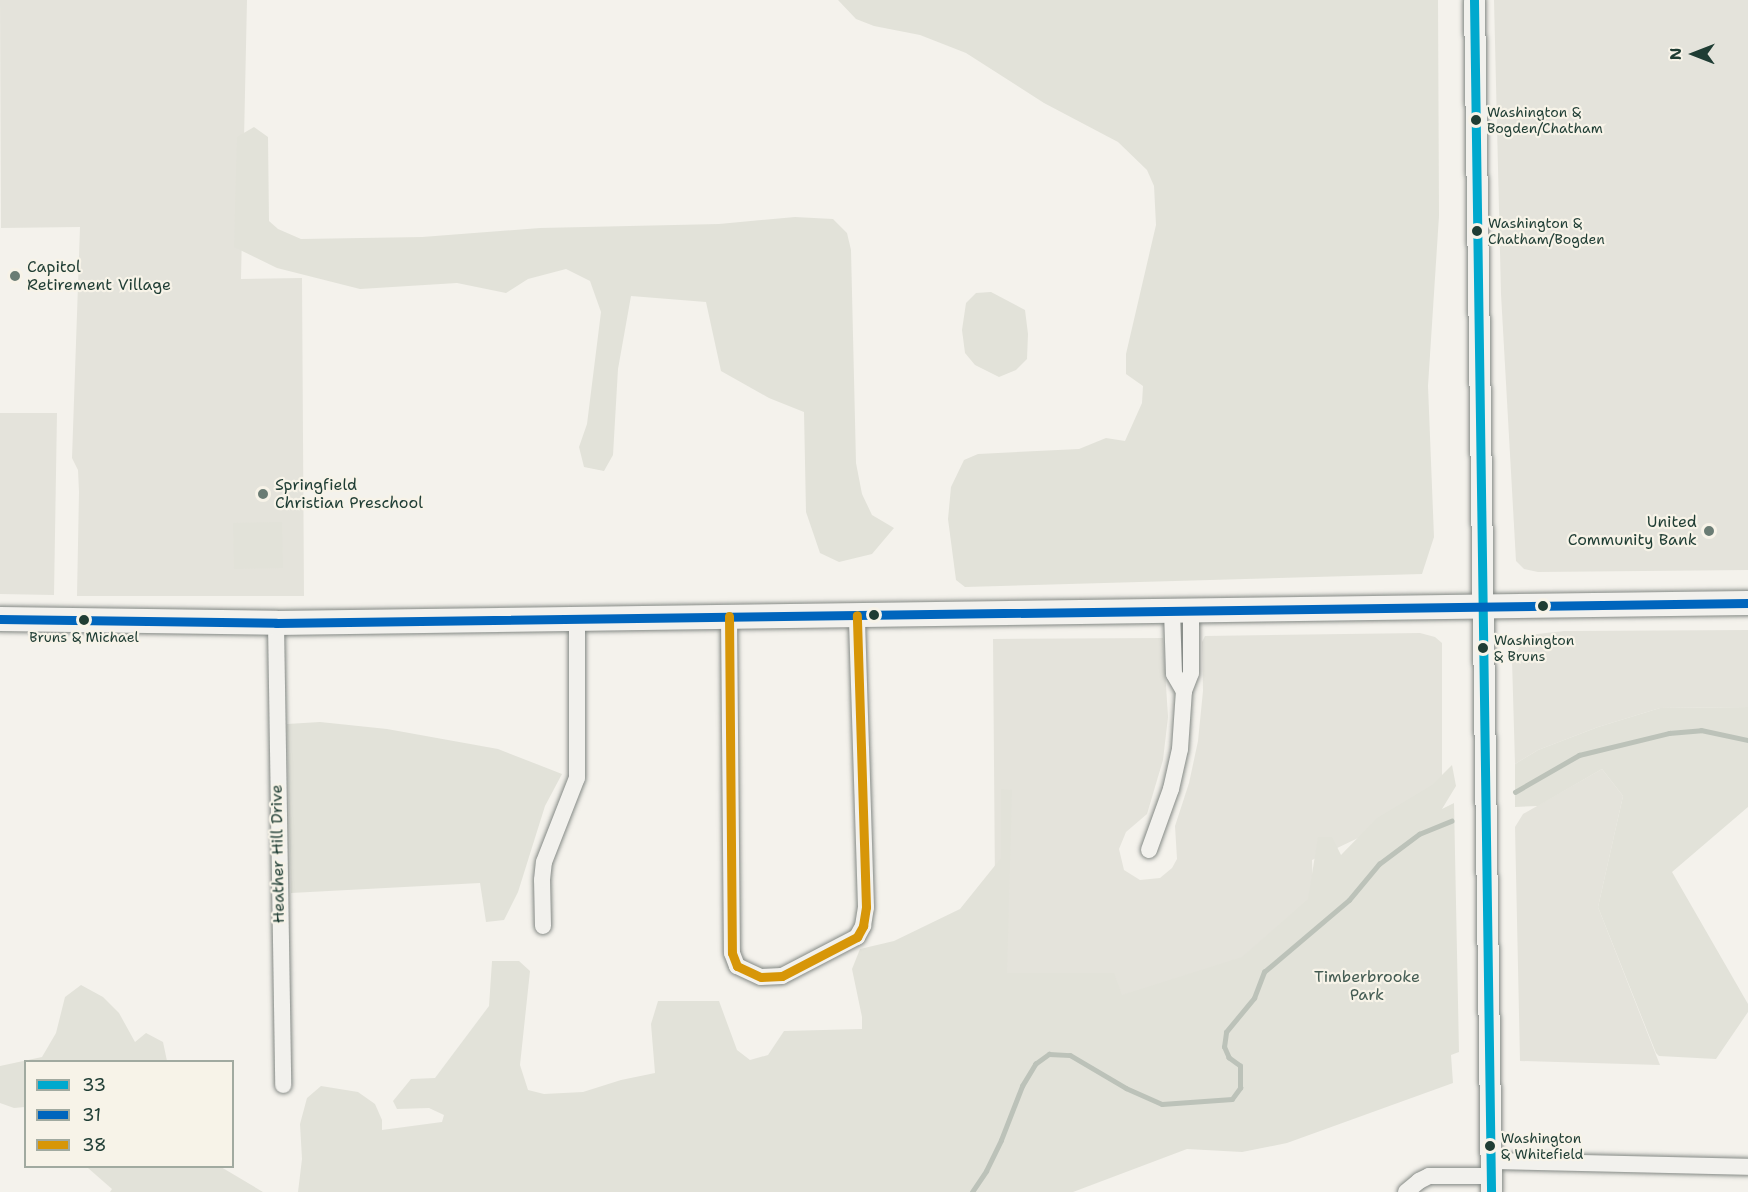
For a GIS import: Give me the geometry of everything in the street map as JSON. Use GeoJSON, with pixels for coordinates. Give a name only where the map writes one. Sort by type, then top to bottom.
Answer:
{"type":"FeatureCollection","features":[{"type":"Feature","properties":{"kind":"main road"},"geometry":{"type":"LineString","coordinates":[[0,620],[276,623],[1482,604],[1748,603]]}},
{"type":"Feature","properties":{"kind":"street"},"geometry":{"type":"LineString","coordinates":[[1474,0],[1490,1176]]}},
{"type":"Feature","properties":{"kind":"street"},"geometry":{"type":"LineString","coordinates":[[1149,850],[1177,766],[1184,691],[1191,673],[1182,609]]}},
{"type":"Feature","properties":{"kind":"street"},"geometry":{"type":"LineString","coordinates":[[729,616],[732,953],[737,966],[761,977],[782,976],[857,938],[863,926],[866,907],[857,615]]}},
{"type":"Feature","properties":{"kind":"street"},"geometry":{"type":"LineString","coordinates":[[543,926],[544,862],[573,795],[579,765],[577,618]]}},
{"type":"Feature","properties":{"kind":"street","name":"Heather Hill Drive"},"geometry":{"type":"LineString","coordinates":[[276,623],[283,1085]]}},
{"type":"Feature","properties":{"kind":"street"},"geometry":{"type":"LineString","coordinates":[[1406,1192],[1429,1176],[1748,1167]]}},
{"type":"Feature","properties":{"kind":"shaded area"},"geometry":{"type":"Polygon","coordinates":[[[0,0],[247,0],[241,279],[302,278],[304,596],[77,596],[79,492],[78,470],[72,458],[80,227],[1,228],[0,0]]]}},
{"type":"Feature","properties":{"kind":"shaded area"},"geometry":{"type":"Polygon","coordinates":[[[1494,0],[1748,0],[1748,570],[1538,572],[1524,569],[1516,561],[1501,294],[1494,0]]]}},
{"type":"Feature","properties":{"kind":"shaded area"},"geometry":{"type":"Polygon","coordinates":[[[0,413],[57,413],[54,595],[0,594],[0,413]]]}},
{"type":"Feature","properties":{"kind":"shaded area"},"geometry":{"type":"Polygon","coordinates":[[[1748,630],[1748,707],[1660,708],[1598,727],[1538,750],[1515,764],[1512,660],[1525,638],[1537,634],[1564,631],[1748,630]]]}},
{"type":"Feature","properties":{"kind":"shaded area"},"geometry":{"type":"Polygon","coordinates":[[[1420,633],[1435,637],[1442,643],[1442,798],[1312,860],[1313,899],[1249,957],[1112,1007],[996,1011],[993,639],[1163,638],[1168,717],[1163,760],[1147,814],[1126,832],[1119,849],[1124,870],[1140,880],[1160,878],[1172,868],[1177,859],[1175,826],[1189,783],[1198,741],[1203,691],[1202,642],[1205,636],[1420,633]]]}},
{"type":"Feature","properties":{"kind":"shaded area"},"geometry":{"type":"Polygon","coordinates":[[[1602,769],[1623,796],[1598,907],[1660,1065],[1520,1061],[1515,827],[1523,814],[1602,769]]]}},
{"type":"Feature","properties":{"kind":"green space"},"geometry":{"type":"Polygon","coordinates":[[[838,0],[1438,0],[1439,216],[1428,386],[1434,537],[1422,574],[965,587],[956,580],[948,519],[951,487],[964,460],[978,454],[1079,449],[1106,438],[1125,441],[1142,403],[1143,386],[1126,374],[1126,354],[1156,225],[1154,186],[1147,170],[1118,142],[1044,103],[966,53],[920,35],[874,26],[856,19],[838,0]]]}},
{"type":"Feature","properties":{"kind":"green space"},"geometry":{"type":"Polygon","coordinates":[[[254,127],[268,137],[269,221],[278,229],[301,239],[422,237],[540,228],[719,224],[795,217],[833,219],[847,233],[851,250],[856,463],[862,494],[872,515],[894,528],[872,554],[839,562],[820,553],[806,512],[804,412],[769,398],[721,371],[706,302],[631,296],[618,369],[613,455],[604,471],[584,467],[579,447],[587,424],[601,312],[590,281],[566,269],[528,279],[506,293],[457,283],[360,289],[277,268],[234,247],[237,137],[254,127]]]}},
{"type":"Feature","properties":{"kind":"green space"},"geometry":{"type":"Polygon","coordinates":[[[991,292],[1025,310],[1028,334],[1027,359],[1016,370],[999,377],[975,365],[965,353],[962,330],[966,303],[976,293],[991,292]]]}},
{"type":"Feature","properties":{"kind":"green space"},"geometry":{"type":"Polygon","coordinates":[[[282,522],[283,568],[234,569],[233,523],[282,522]]]}},
{"type":"Feature","properties":{"kind":"green space"},"geometry":{"type":"Polygon","coordinates":[[[1748,707],[1748,807],[1672,872],[1748,1004],[1748,1012],[1716,1059],[1659,1056],[1598,907],[1623,796],[1602,769],[1538,806],[1515,807],[1515,764],[1538,750],[1598,727],[1660,708],[1748,707]]]}},
{"type":"Feature","properties":{"kind":"green space"},"geometry":{"type":"Polygon","coordinates":[[[320,722],[387,729],[498,749],[562,774],[545,806],[518,892],[504,920],[486,922],[480,883],[291,893],[287,724],[320,722]]]}},
{"type":"Feature","properties":{"kind":"green space","name":"Timberbrooke Park"},"geometry":{"type":"Polygon","coordinates":[[[1452,765],[1456,786],[1442,809],[1454,803],[1459,1052],[1451,1055],[1453,1083],[1287,1143],[1242,1152],[1187,1149],[1073,1192],[298,1192],[302,1159],[300,1124],[307,1098],[321,1086],[358,1092],[375,1104],[382,1120],[382,1130],[442,1122],[444,1115],[429,1108],[397,1109],[393,1101],[411,1079],[435,1078],[489,1006],[492,961],[519,961],[530,971],[520,1065],[528,1090],[544,1094],[583,1092],[621,1080],[655,1073],[651,1024],[658,1001],[719,1001],[737,1050],[750,1060],[768,1055],[784,1031],[862,1029],[862,1017],[852,969],[860,949],[894,941],[960,909],[1001,858],[1001,789],[1012,790],[1007,973],[1114,973],[1122,995],[1242,957],[1308,899],[1318,837],[1332,837],[1341,855],[1377,818],[1432,785],[1452,765]]]}},
{"type":"Feature","properties":{"kind":"green space"},"geometry":{"type":"Polygon","coordinates":[[[81,985],[103,997],[119,1013],[135,1042],[146,1033],[163,1042],[167,1060],[28,1060],[42,1057],[56,1033],[65,997],[81,985]]]}},
{"type":"Feature","properties":{"kind":"green space"},"geometry":{"type":"Polygon","coordinates":[[[24,1061],[24,1107],[14,1108],[0,1103],[0,1066],[24,1061]]]}},
{"type":"Feature","properties":{"kind":"green space"},"geometry":{"type":"Polygon","coordinates":[[[88,1168],[223,1168],[263,1192],[110,1192],[112,1189],[88,1168]]]}},
{"type":"Feature","properties":{"kind":"waterway"},"geometry":{"type":"LineString","coordinates":[[1515,792],[1579,755],[1669,733],[1701,730],[1748,740]]}},
{"type":"Feature","properties":{"kind":"waterway"},"geometry":{"type":"LineString","coordinates":[[972,1192],[986,1171],[1001,1140],[1022,1086],[1035,1064],[1049,1054],[1070,1055],[1126,1088],[1162,1104],[1232,1099],[1240,1088],[1240,1066],[1229,1058],[1224,1047],[1226,1032],[1254,998],[1264,972],[1349,900],[1379,864],[1419,834],[1452,821]]}},
{"type":"Feature","properties":{"kind":"transit line","name":"33"},"geometry":{"type":"LineString","coordinates":[[1474,0],[1491,1192]]}},
{"type":"Feature","properties":{"kind":"transit line","name":"31"},"geometry":{"type":"LineString","coordinates":[[0,619],[276,623],[1748,603]]}},
{"type":"Feature","properties":{"kind":"transit line","name":"38"},"geometry":{"type":"LineString","coordinates":[[729,616],[732,953],[737,966],[761,977],[782,976],[857,937],[863,926],[866,907],[857,615]]}},
{"type":"Feature","properties":{"kind":"place","name":"Washington & Bogden/Chatham"},"geometry":{"type":"Point","coordinates":[1476,120]}},
{"type":"Feature","properties":{"kind":"place","name":"Washington & Chatham/Bogden"},"geometry":{"type":"Point","coordinates":[1477,231]}},
{"type":"Feature","properties":{"kind":"place","name":"Capitol Retirement Village"},"geometry":{"type":"Point","coordinates":[15,276]}},
{"type":"Feature","properties":{"kind":"place","name":"Springfield Christian Preschool"},"geometry":{"type":"Point","coordinates":[263,494]}},
{"type":"Feature","properties":{"kind":"place","name":"United Community Bank"},"geometry":{"type":"Point","coordinates":[1709,531]}},
{"type":"Feature","properties":{"kind":"place","name":"Bruns & Michael"},"geometry":{"type":"Point","coordinates":[84,620]}},
{"type":"Feature","properties":{"kind":"place","name":"Washington & Bruns"},"geometry":{"type":"Point","coordinates":[1483,648]}},
{"type":"Feature","properties":{"kind":"place","name":"Washington & Whitefield"},"geometry":{"type":"Point","coordinates":[1490,1146]}}]}
